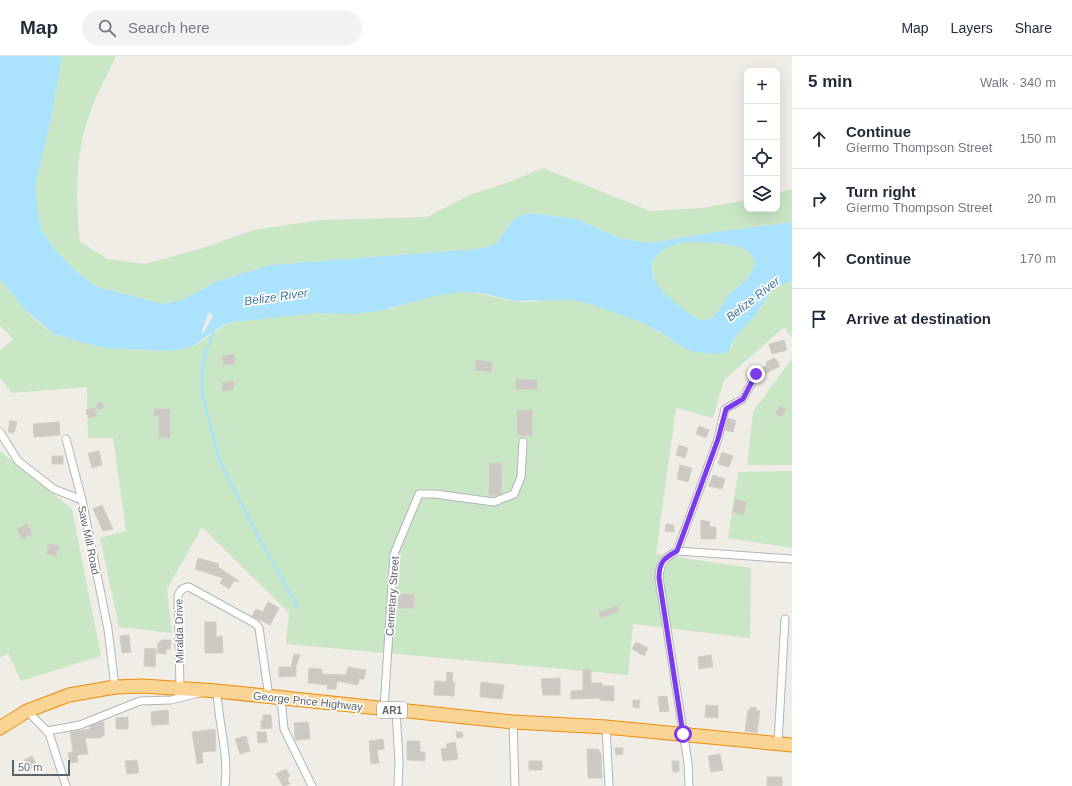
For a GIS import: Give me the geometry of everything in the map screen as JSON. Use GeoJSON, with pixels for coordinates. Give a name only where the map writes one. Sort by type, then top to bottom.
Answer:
{"type":"FeatureCollection","features":[{"type":"Feature","properties":{"kind":"highway","name":"George Price Highway"},"geometry":{"type":"LineString","coordinates":[[0,728],[27,711],[69,695],[115,687],[143,686],[213,690],[513,722],[606,727],[792,745]]}},
{"type":"Feature","properties":{"kind":"street"},"geometry":{"type":"LineString","coordinates":[[677,551],[718,439],[726,409],[743,399],[756,374]]}},
{"type":"Feature","properties":{"kind":"street","name":"Saw Mill Road"},"geometry":{"type":"LineString","coordinates":[[0,432],[18,461],[54,490],[82,500],[108,629],[115,687]]}},
{"type":"Feature","properties":{"kind":"street"},"geometry":{"type":"LineString","coordinates":[[66,439],[82,500]]}},
{"type":"Feature","properties":{"kind":"street","name":"Cemetary Street"},"geometry":{"type":"LineString","coordinates":[[390,710],[394,554],[413,506],[419,494],[435,494],[494,502],[514,494],[522,477],[523,442]]}},
{"type":"Feature","properties":{"kind":"street"},"geometry":{"type":"LineString","coordinates":[[689,786],[688,763],[659,578],[659,566],[663,560],[677,551],[792,559]]}},
{"type":"Feature","properties":{"kind":"street","name":"Miralda Drive"},"geometry":{"type":"LineString","coordinates":[[180,689],[178,596],[179,591],[184,587],[189,587],[256,624],[259,628],[275,697]]}},
{"type":"Feature","properties":{"kind":"street"},"geometry":{"type":"LineString","coordinates":[[778,743],[784,618]]}},
{"type":"Feature","properties":{"kind":"street"},"geometry":{"type":"LineString","coordinates":[[47,731],[80,725],[140,700],[171,700],[213,690],[218,711],[227,770],[225,786]]}},
{"type":"Feature","properties":{"kind":"street"},"geometry":{"type":"LineString","coordinates":[[275,697],[284,729],[312,786]]}},
{"type":"Feature","properties":{"kind":"street"},"geometry":{"type":"LineString","coordinates":[[390,710],[399,762],[398,786]]}},
{"type":"Feature","properties":{"kind":"street"},"geometry":{"type":"LineString","coordinates":[[27,711],[47,731],[66,786]]}},
{"type":"Feature","properties":{"kind":"street"},"geometry":{"type":"LineString","coordinates":[[513,722],[515,786]]}},
{"type":"Feature","properties":{"kind":"street"},"geometry":{"type":"LineString","coordinates":[[606,727],[609,786]]}},
{"type":"Feature","properties":{"kind":"green space"},"geometry":{"type":"Polygon","coordinates":[[[62,56],[116,56],[97,94],[88,117],[80,152],[77,188],[80,242],[108,259],[144,264],[203,248],[253,230],[320,220],[427,217],[472,194],[512,181],[543,168],[650,211],[701,208],[744,201],[744,212],[780,212],[780,192],[792,189],[792,222],[715,232],[649,243],[619,238],[577,219],[528,213],[511,223],[497,242],[491,246],[475,249],[270,265],[215,282],[184,299],[163,304],[97,287],[78,273],[56,251],[42,231],[37,207],[36,182],[52,116],[62,56]]]}},
{"type":"Feature","properties":{"kind":"green space"},"geometry":{"type":"Polygon","coordinates":[[[701,242],[739,247],[751,254],[755,262],[749,277],[727,297],[715,315],[705,320],[698,319],[671,299],[656,282],[653,273],[653,264],[657,256],[666,249],[680,243],[701,242]]]}},
{"type":"Feature","properties":{"kind":"green space"},"geometry":{"type":"Polygon","coordinates":[[[0,279],[18,301],[45,328],[65,338],[101,346],[145,350],[181,349],[193,346],[232,322],[295,314],[371,312],[439,294],[450,292],[471,292],[520,302],[559,300],[579,301],[602,307],[625,316],[684,346],[695,351],[706,353],[719,353],[731,349],[736,336],[760,309],[770,293],[776,287],[792,281],[792,338],[784,327],[724,380],[713,418],[676,408],[656,554],[751,568],[750,638],[633,624],[628,675],[286,644],[289,613],[202,527],[167,589],[172,633],[119,627],[100,538],[126,531],[113,438],[88,438],[87,387],[12,393],[0,378],[0,351],[13,339],[0,326],[0,279]]]}},
{"type":"Feature","properties":{"kind":"green space"},"geometry":{"type":"Polygon","coordinates":[[[792,358],[792,465],[747,465],[753,412],[792,358]]]}},
{"type":"Feature","properties":{"kind":"green space"},"geometry":{"type":"Polygon","coordinates":[[[0,451],[72,509],[101,656],[21,681],[8,653],[0,658],[0,451]]]}},
{"type":"Feature","properties":{"kind":"green space"},"geometry":{"type":"Polygon","coordinates":[[[792,471],[792,548],[728,538],[738,472],[792,471]]]}},
{"type":"Feature","properties":{"kind":"water","name":"Belize River"},"geometry":{"type":"Polygon","coordinates":[[[0,56],[62,56],[52,116],[36,182],[37,207],[42,231],[56,251],[78,273],[97,287],[163,304],[184,299],[215,282],[270,265],[475,249],[491,246],[497,242],[517,217],[528,213],[577,219],[619,238],[649,243],[715,232],[792,222],[792,281],[776,287],[770,293],[754,317],[736,336],[728,352],[713,354],[695,352],[682,347],[661,333],[640,322],[590,304],[572,300],[515,301],[481,293],[461,292],[439,295],[379,311],[352,314],[316,313],[232,322],[223,325],[193,346],[182,349],[169,351],[104,348],[54,334],[24,309],[0,279],[0,56]],[[701,242],[680,243],[665,249],[656,256],[652,264],[652,273],[662,291],[671,299],[698,319],[705,320],[715,315],[727,297],[749,277],[755,262],[751,254],[739,247],[701,242]],[[210,312],[202,332],[203,334],[213,316],[210,312]]]}},
{"type":"Feature","properties":{"kind":"building"},"geometry":{"type":"Polygon","coordinates":[[[784,340],[787,350],[772,354],[769,344],[784,340]]]}},
{"type":"Feature","properties":{"kind":"building"},"geometry":{"type":"Polygon","coordinates":[[[234,354],[235,364],[224,365],[222,356],[234,354]]]}},
{"type":"Feature","properties":{"kind":"building"},"geometry":{"type":"Polygon","coordinates":[[[775,358],[780,366],[761,376],[759,370],[767,365],[766,362],[775,358]]]}},
{"type":"Feature","properties":{"kind":"building"},"geometry":{"type":"Polygon","coordinates":[[[476,360],[492,362],[491,372],[475,370],[476,360]]]}},
{"type":"Feature","properties":{"kind":"building"},"geometry":{"type":"Polygon","coordinates":[[[516,379],[537,380],[537,390],[516,389],[516,379]]]}},
{"type":"Feature","properties":{"kind":"building"},"geometry":{"type":"Polygon","coordinates":[[[233,381],[234,389],[223,391],[222,383],[233,381]]]}},
{"type":"Feature","properties":{"kind":"building"},"geometry":{"type":"Polygon","coordinates":[[[102,402],[104,408],[98,410],[96,403],[102,402]]]}},
{"type":"Feature","properties":{"kind":"building"},"geometry":{"type":"Polygon","coordinates":[[[779,406],[786,408],[782,417],[776,414],[779,406]]]}},
{"type":"Feature","properties":{"kind":"building"},"geometry":{"type":"Polygon","coordinates":[[[95,408],[97,416],[88,418],[86,410],[95,408]]]}},
{"type":"Feature","properties":{"kind":"building"},"geometry":{"type":"Polygon","coordinates":[[[154,409],[170,409],[170,438],[159,437],[159,416],[154,416],[154,409]]]}},
{"type":"Feature","properties":{"kind":"building"},"geometry":{"type":"Polygon","coordinates":[[[517,410],[532,410],[532,436],[517,435],[517,410]]]}},
{"type":"Feature","properties":{"kind":"building"},"geometry":{"type":"Polygon","coordinates":[[[728,418],[736,421],[733,432],[725,430],[728,418]]]}},
{"type":"Feature","properties":{"kind":"building"},"geometry":{"type":"Polygon","coordinates":[[[10,420],[17,422],[14,433],[8,432],[10,420]]]}},
{"type":"Feature","properties":{"kind":"building"},"geometry":{"type":"Polygon","coordinates":[[[59,422],[60,435],[34,437],[33,424],[59,422]]]}},
{"type":"Feature","properties":{"kind":"building"},"geometry":{"type":"Polygon","coordinates":[[[699,426],[709,430],[706,438],[696,434],[699,426]]]}},
{"type":"Feature","properties":{"kind":"building"},"geometry":{"type":"Polygon","coordinates":[[[679,445],[688,448],[685,458],[676,455],[679,445]]]}},
{"type":"Feature","properties":{"kind":"building"},"geometry":{"type":"Polygon","coordinates":[[[99,451],[102,465],[92,468],[88,453],[99,451]]]}},
{"type":"Feature","properties":{"kind":"building"},"geometry":{"type":"Polygon","coordinates":[[[722,452],[733,456],[729,467],[718,464],[722,452]]]}},
{"type":"Feature","properties":{"kind":"building"},"geometry":{"type":"Polygon","coordinates":[[[52,456],[63,456],[63,464],[52,464],[52,456]]]}},
{"type":"Feature","properties":{"kind":"building"},"geometry":{"type":"Polygon","coordinates":[[[489,463],[502,463],[501,494],[489,495],[489,463]]]}},
{"type":"Feature","properties":{"kind":"building"},"geometry":{"type":"Polygon","coordinates":[[[680,465],[692,468],[688,482],[677,479],[680,465]]]}},
{"type":"Feature","properties":{"kind":"building"},"geometry":{"type":"Polygon","coordinates":[[[713,475],[725,479],[722,489],[709,486],[713,475]]]}},
{"type":"Feature","properties":{"kind":"building"},"geometry":{"type":"Polygon","coordinates":[[[735,499],[746,502],[743,515],[733,512],[735,499]]]}},
{"type":"Feature","properties":{"kind":"building"},"geometry":{"type":"Polygon","coordinates":[[[102,505],[113,529],[103,531],[93,509],[102,505]]]}},
{"type":"Feature","properties":{"kind":"building"},"geometry":{"type":"Polygon","coordinates":[[[701,520],[710,522],[709,527],[716,527],[716,539],[701,539],[701,520]]]}},
{"type":"Feature","properties":{"kind":"building"},"geometry":{"type":"Polygon","coordinates":[[[27,524],[32,534],[22,539],[17,529],[27,524]]]}},
{"type":"Feature","properties":{"kind":"building"},"geometry":{"type":"Polygon","coordinates":[[[666,524],[674,525],[674,532],[665,531],[666,524]]]}},
{"type":"Feature","properties":{"kind":"building"},"geometry":{"type":"Polygon","coordinates":[[[49,544],[59,546],[56,556],[47,554],[49,544]]]}},
{"type":"Feature","properties":{"kind":"building"},"geometry":{"type":"Polygon","coordinates":[[[198,558],[219,564],[218,567],[239,581],[234,581],[229,589],[220,583],[223,578],[195,569],[198,558]]]}},
{"type":"Feature","properties":{"kind":"building"},"geometry":{"type":"Polygon","coordinates":[[[398,594],[414,594],[414,608],[398,608],[398,594]]]}},
{"type":"Feature","properties":{"kind":"building"},"geometry":{"type":"Polygon","coordinates":[[[268,602],[279,608],[270,625],[252,616],[256,609],[263,612],[268,602]]]}},
{"type":"Feature","properties":{"kind":"building"},"geometry":{"type":"Polygon","coordinates":[[[617,606],[619,611],[601,618],[599,613],[617,606]]]}},
{"type":"Feature","properties":{"kind":"building"},"geometry":{"type":"Polygon","coordinates":[[[205,622],[216,622],[216,637],[222,636],[223,653],[205,653],[205,622]]]}},
{"type":"Feature","properties":{"kind":"building"},"geometry":{"type":"Polygon","coordinates":[[[129,635],[131,652],[122,653],[120,636],[129,635]]]}},
{"type":"Feature","properties":{"kind":"building"},"geometry":{"type":"Polygon","coordinates":[[[161,640],[171,640],[170,649],[166,649],[166,654],[157,653],[158,642],[161,642],[161,640]]]}},
{"type":"Feature","properties":{"kind":"building"},"geometry":{"type":"Polygon","coordinates":[[[636,642],[648,648],[644,656],[632,649],[636,642]]]}},
{"type":"Feature","properties":{"kind":"building"},"geometry":{"type":"Polygon","coordinates":[[[145,648],[156,649],[155,667],[144,666],[145,648]]]}},
{"type":"Feature","properties":{"kind":"building"},"geometry":{"type":"Polygon","coordinates":[[[294,654],[300,655],[296,667],[296,676],[279,677],[279,667],[291,667],[294,654]]]}},
{"type":"Feature","properties":{"kind":"building"},"geometry":{"type":"Polygon","coordinates":[[[711,655],[713,667],[699,669],[698,657],[711,655]]]}},
{"type":"Feature","properties":{"kind":"building"},"geometry":{"type":"Polygon","coordinates":[[[348,667],[366,670],[364,679],[359,679],[358,685],[337,681],[336,689],[327,689],[328,685],[308,683],[309,668],[322,669],[322,674],[346,675],[348,667]]]}},
{"type":"Feature","properties":{"kind":"building"},"geometry":{"type":"Polygon","coordinates":[[[583,670],[591,670],[591,683],[602,683],[602,686],[614,686],[614,701],[600,700],[600,698],[571,699],[571,691],[583,690],[583,670]]]}},
{"type":"Feature","properties":{"kind":"building"},"geometry":{"type":"Polygon","coordinates":[[[447,672],[453,673],[452,682],[455,682],[454,696],[434,695],[435,681],[446,682],[447,672]]]}},
{"type":"Feature","properties":{"kind":"building"},"geometry":{"type":"Polygon","coordinates":[[[560,678],[560,695],[543,695],[541,679],[560,678]]]}},
{"type":"Feature","properties":{"kind":"building"},"geometry":{"type":"Polygon","coordinates":[[[481,682],[504,685],[502,699],[480,697],[481,682]]]}},
{"type":"Feature","properties":{"kind":"building"},"geometry":{"type":"Polygon","coordinates":[[[667,696],[669,711],[660,712],[658,697],[667,696]]]}},
{"type":"Feature","properties":{"kind":"building"},"geometry":{"type":"Polygon","coordinates":[[[633,700],[640,700],[639,708],[633,707],[633,700]]]}},
{"type":"Feature","properties":{"kind":"building"},"geometry":{"type":"Polygon","coordinates":[[[706,705],[718,706],[718,718],[705,717],[706,705]]]}},
{"type":"Feature","properties":{"kind":"building"},"geometry":{"type":"Polygon","coordinates":[[[751,707],[757,708],[756,711],[760,711],[757,733],[745,731],[748,710],[750,710],[751,707]]]}},
{"type":"Feature","properties":{"kind":"building"},"geometry":{"type":"Polygon","coordinates":[[[168,710],[169,724],[152,725],[151,712],[168,710]]]}},
{"type":"Feature","properties":{"kind":"building"},"geometry":{"type":"Polygon","coordinates":[[[263,715],[271,715],[272,728],[261,729],[263,715]]]}},
{"type":"Feature","properties":{"kind":"building"},"geometry":{"type":"Polygon","coordinates":[[[128,717],[128,729],[116,729],[116,718],[128,717]]]}},
{"type":"Feature","properties":{"kind":"building"},"geometry":{"type":"Polygon","coordinates":[[[104,722],[104,736],[101,736],[101,738],[85,738],[88,754],[77,755],[78,762],[70,763],[68,753],[73,752],[70,732],[90,729],[90,726],[104,722]]]}},
{"type":"Feature","properties":{"kind":"building"},"geometry":{"type":"Polygon","coordinates":[[[308,722],[310,739],[295,740],[294,723],[308,722]]]}},
{"type":"Feature","properties":{"kind":"building"},"geometry":{"type":"Polygon","coordinates":[[[215,729],[216,751],[202,752],[203,763],[197,764],[192,732],[215,729]]]}},
{"type":"Feature","properties":{"kind":"building"},"geometry":{"type":"Polygon","coordinates":[[[257,732],[266,732],[267,742],[258,743],[257,732]]]}},
{"type":"Feature","properties":{"kind":"building"},"geometry":{"type":"Polygon","coordinates":[[[456,732],[462,732],[463,737],[457,738],[456,732]]]}},
{"type":"Feature","properties":{"kind":"building"},"geometry":{"type":"Polygon","coordinates":[[[246,736],[250,751],[240,754],[235,739],[246,736]]]}},
{"type":"Feature","properties":{"kind":"building"},"geometry":{"type":"Polygon","coordinates":[[[383,739],[384,749],[377,750],[379,763],[371,764],[369,741],[383,739]]]}},
{"type":"Feature","properties":{"kind":"building"},"geometry":{"type":"Polygon","coordinates":[[[407,741],[420,741],[420,752],[425,752],[425,761],[407,760],[407,741]]]}},
{"type":"Feature","properties":{"kind":"building"},"geometry":{"type":"Polygon","coordinates":[[[455,742],[458,759],[443,761],[441,749],[447,748],[446,744],[455,742]]]}},
{"type":"Feature","properties":{"kind":"building"},"geometry":{"type":"Polygon","coordinates":[[[615,748],[623,748],[623,754],[616,755],[615,748]]]}},
{"type":"Feature","properties":{"kind":"building"},"geometry":{"type":"Polygon","coordinates":[[[587,749],[598,749],[601,754],[602,778],[588,778],[587,749]]]}},
{"type":"Feature","properties":{"kind":"building"},"geometry":{"type":"Polygon","coordinates":[[[720,754],[723,770],[711,772],[708,756],[720,754]]]}},
{"type":"Feature","properties":{"kind":"building"},"geometry":{"type":"Polygon","coordinates":[[[32,756],[37,765],[30,769],[24,760],[32,756]]]}},
{"type":"Feature","properties":{"kind":"building"},"geometry":{"type":"Polygon","coordinates":[[[137,760],[139,773],[127,774],[125,761],[137,760]]]}},
{"type":"Feature","properties":{"kind":"building"},"geometry":{"type":"Polygon","coordinates":[[[529,761],[542,761],[542,770],[529,770],[529,761]]]}},
{"type":"Feature","properties":{"kind":"building"},"geometry":{"type":"Polygon","coordinates":[[[672,761],[679,761],[679,772],[673,772],[672,761]]]}},
{"type":"Feature","properties":{"kind":"building"},"geometry":{"type":"Polygon","coordinates":[[[286,769],[290,776],[287,778],[290,784],[283,786],[276,774],[286,769]]]}},
{"type":"Feature","properties":{"kind":"building"},"geometry":{"type":"Polygon","coordinates":[[[767,777],[782,777],[782,786],[767,786],[767,777]]]}},
{"type":"Feature","properties":{"kind":"waterway"},"geometry":{"type":"LineString","coordinates":[[214,330],[203,361],[202,394],[220,462],[260,540],[298,607]]}},
{"type":"Feature","properties":{"kind":"route"},"geometry":{"type":"LineString","coordinates":[[683,734],[659,578],[659,566],[663,560],[677,551],[718,439],[726,409],[731,404],[738,403],[743,399],[750,390],[756,374]]}}]}
